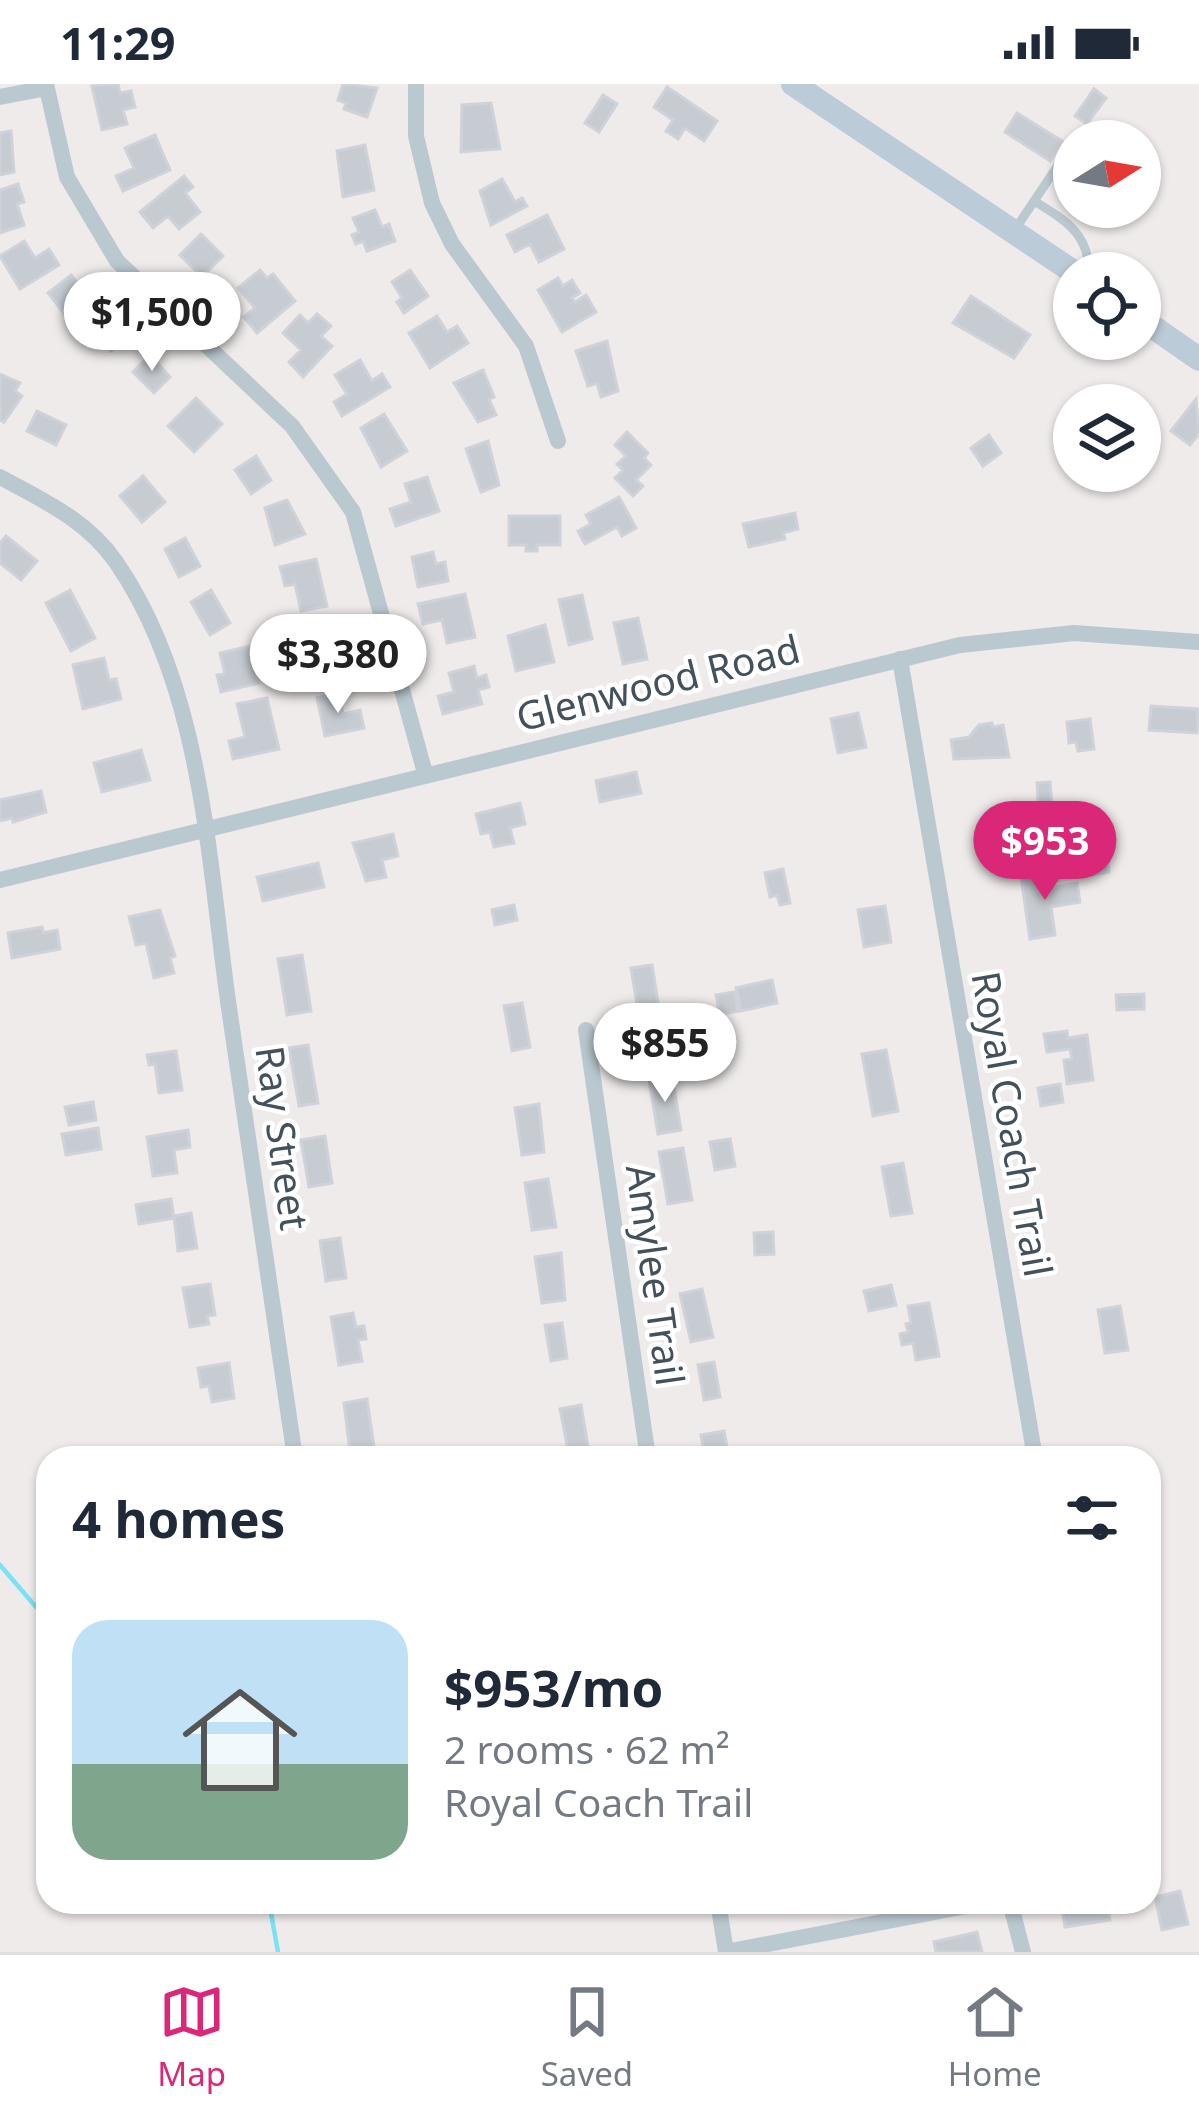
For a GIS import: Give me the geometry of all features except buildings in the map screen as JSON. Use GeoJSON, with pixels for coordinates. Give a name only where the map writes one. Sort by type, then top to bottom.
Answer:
{"type":"FeatureCollection","features":[{"type":"Feature","properties":{"kind":"main road"},"geometry":{"type":"LineString","coordinates":[[793,84],[1053,258]]}},
{"type":"Feature","properties":{"kind":"main road"},"geometry":{"type":"LineString","coordinates":[[1161,333],[1199,359]]}},
{"type":"Feature","properties":{"kind":"street"},"geometry":{"type":"LineString","coordinates":[[416,84],[416,136],[432,203],[463,259],[498,301],[526,346],[558,441]]}},
{"type":"Feature","properties":{"kind":"street"},"geometry":{"type":"LineString","coordinates":[[0,97],[47,86],[67,177],[97,233],[146,292],[292,426],[353,512],[425,773]]}},
{"type":"Feature","properties":{"kind":"street","name":"Ray Street"},"geometry":{"type":"LineString","coordinates":[[0,477],[76,519],[115,560],[168,664],[203,828],[293,1446]]}},
{"type":"Feature","properties":{"kind":"street","name":"Glenwood Road"},"geometry":{"type":"LineString","coordinates":[[0,880],[960,645],[1074,633],[1199,642]]}},
{"type":"Feature","properties":{"kind":"street","name":"Royal Coach Trail"},"geometry":{"type":"LineString","coordinates":[[900,659],[1033,1446]]}},
{"type":"Feature","properties":{"kind":"street","name":"Amylee Trail"},"geometry":{"type":"LineString","coordinates":[[586,1030],[646,1446]]}},
{"type":"Feature","properties":{"kind":"street"},"geometry":{"type":"LineString","coordinates":[[720,1914],[726,1952],[925,1914]]}},
{"type":"Feature","properties":{"kind":"street"},"geometry":{"type":"LineString","coordinates":[[1013,1914],[1023,1952]]}},
{"type":"Feature","properties":{"kind":"lane"},"geometry":{"type":"LineString","coordinates":[[1014,231],[1053,173]]}},
{"type":"Feature","properties":{"kind":"lane"},"geometry":{"type":"LineString","coordinates":[[1034,201],[1077,230],[1088,252]]}},
{"type":"Feature","properties":{"kind":"waterway"},"geometry":{"type":"LineString","coordinates":[[0,1565],[36,1607]]}},
{"type":"Feature","properties":{"kind":"waterway"},"geometry":{"type":"LineString","coordinates":[[271,1914],[278,1952]]}}]}
